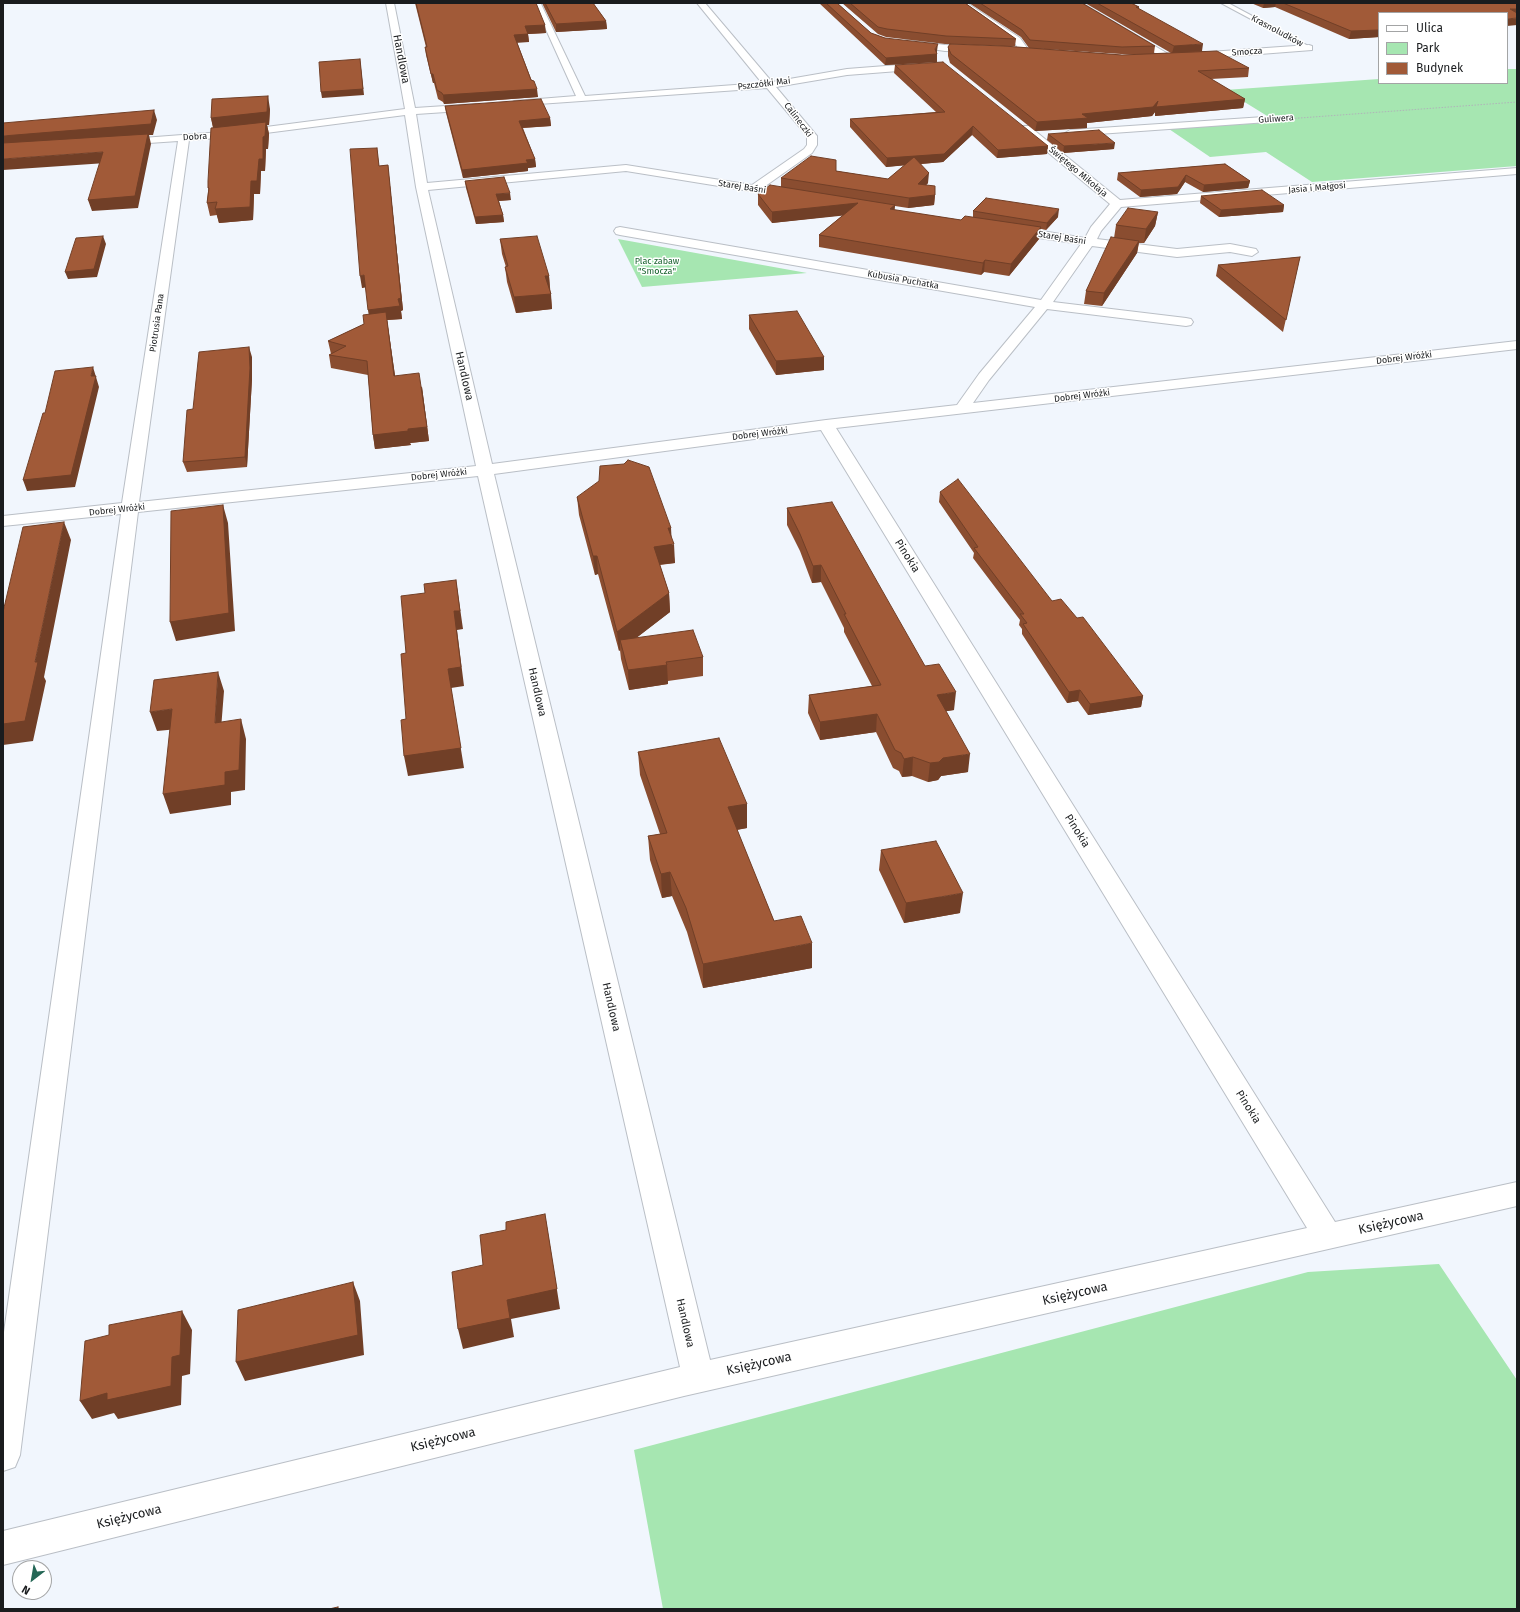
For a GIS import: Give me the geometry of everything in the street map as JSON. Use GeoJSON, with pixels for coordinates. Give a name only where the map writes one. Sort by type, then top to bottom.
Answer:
{"type":"FeatureCollection","features":[{"type":"Feature","properties":{"kind":"street","name":"Handlowa"},"geometry":{"type":"LineString","coordinates":[[390,3],[422,187],[485,470],[698,1378]]}},
{"type":"Feature","properties":{"kind":"street","name":"Calineczki"},"geometry":{"type":"LineString","coordinates":[[701,3],[812,136],[812,145],[808,151],[754,189]]}},
{"type":"Feature","properties":{"kind":"street"},"geometry":{"type":"LineString","coordinates":[[961,3],[1017,40],[1028,52],[1010,50]]}},
{"type":"Feature","properties":{"kind":"street"},"geometry":{"type":"LineString","coordinates":[[1076,3],[1178,57]]}},
{"type":"Feature","properties":{"kind":"street"},"geometry":{"type":"LineString","coordinates":[[537,4],[582,99]]}},
{"type":"Feature","properties":{"kind":"street"},"geometry":{"type":"LineString","coordinates":[[901,43],[945,48],[989,49]]}},
{"type":"Feature","properties":{"kind":"street","name":"Pszczółki Mai"},"geometry":{"type":"LineString","coordinates":[[505,105],[770,85],[847,72],[940,63],[941,56],[945,48]]}},
{"type":"Feature","properties":{"kind":"street","name":"Smocza"},"geometry":{"type":"LineString","coordinates":[[1149,58],[1309,48]]}},
{"type":"Feature","properties":{"kind":"street"},"geometry":{"type":"LineString","coordinates":[[410,112],[490,106]]}},
{"type":"Feature","properties":{"kind":"street","name":"Dobra"},"geometry":{"type":"LineString","coordinates":[[105,143],[235,134],[410,112]]}},
{"type":"Feature","properties":{"kind":"street","name":"Guliwera"},"geometry":{"type":"LineString","coordinates":[[1034,136],[1264,120]]}},
{"type":"Feature","properties":{"kind":"street","name":"Świętego Mikołaja"},"geometry":{"type":"LineString","coordinates":[[961,410],[984,377],[1044,305],[1089,242],[1095,230],[1117,204],[1017,122]]}},
{"type":"Feature","properties":{"kind":"street","name":"Piotrusia Pana"},"geometry":{"type":"LineString","coordinates":[[3,1455],[130,508],[184,138]]}},
{"type":"Feature","properties":{"kind":"street","name":"Starej Baśni"},"geometry":{"type":"LineString","coordinates":[[422,187],[626,168],[801,196]]}},
{"type":"Feature","properties":{"kind":"street","name":"Jasia i Małgosi"},"geometry":{"type":"LineString","coordinates":[[1117,204],[1517,171]]}},
{"type":"Feature","properties":{"kind":"street","name":"Starej Baśni"},"geometry":{"type":"LineString","coordinates":[[1003,229],[1178,253],[1230,248],[1252,252]]}},
{"type":"Feature","properties":{"kind":"street","name":"Kubusia Puchatka"},"geometry":{"type":"LineString","coordinates":[[620,231],[1044,305],[1186,322]]}},
{"type":"Feature","properties":{"kind":"street","name":"Dobrej Wróżki"},"geometry":{"type":"LineString","coordinates":[[3,522],[485,470],[826,426],[1517,345]]}},
{"type":"Feature","properties":{"kind":"street","name":"Pinokia"},"geometry":{"type":"LineString","coordinates":[[826,426],[1328,1237]]}},
{"type":"Feature","properties":{"kind":"street","name":"Księżycowa"},"geometry":{"type":"LineString","coordinates":[[3,1548],[698,1378],[1517,1194]]}},
{"type":"Feature","properties":{"kind":"lane","name":"Krasnoludków"},"geometry":{"type":"LineString","coordinates":[[1224,3],[1309,48]]}},
{"type":"Feature","properties":{"kind":"path","name":"Guliwera"},"geometry":{"type":"LineString","coordinates":[[1264,120],[1517,102]]}},
{"type":"Feature","properties":{"kind":"green space"},"geometry":{"type":"Polygon","coordinates":[[[1508,69],[1517,69],[1517,166],[1312,182],[1266,152],[1210,157],[1169,129],[1277,122],[1225,90],[1378,79],[1378,84],[1508,84],[1508,69]]]}},
{"type":"Feature","properties":{"kind":"green space","name":"Plac zabaw \"Smocza\""},"geometry":{"type":"Polygon","coordinates":[[[618,239],[807,273],[642,287],[618,239]]]}},
{"type":"Feature","properties":{"kind":"green space"},"geometry":{"type":"Polygon","coordinates":[[[1439,1264],[1517,1380],[1517,1609],[663,1609],[634,1450],[1308,1272],[1439,1264]]]}},
{"type":"Feature","properties":{"kind":"building"},"geometry":{"type":"Polygon","coordinates":[[[416,3],[536,3],[545,25],[525,26],[528,34],[514,35],[531,80],[534,81],[537,89],[443,95],[437,90],[433,74],[431,74],[425,47],[427,47],[416,3]]]}},
{"type":"Feature","properties":{"kind":"building"},"geometry":{"type":"Polygon","coordinates":[[[545,3],[593,3],[606,21],[556,24],[545,3]]]}},
{"type":"Feature","properties":{"kind":"building"},"geometry":{"type":"Polygon","coordinates":[[[826,3],[837,3],[871,33],[885,38],[938,44],[935,49],[937,54],[886,58],[826,3]]]}},
{"type":"Feature","properties":{"kind":"building"},"geometry":{"type":"Polygon","coordinates":[[[850,3],[965,3],[1016,39],[946,36],[887,29],[878,27],[850,3]]]}},
{"type":"Feature","properties":{"kind":"building"},"geometry":{"type":"Polygon","coordinates":[[[980,3],[1082,3],[1155,46],[1122,47],[1030,40],[1022,30],[980,3]]]}},
{"type":"Feature","properties":{"kind":"building"},"geometry":{"type":"Polygon","coordinates":[[[1097,3],[1131,3],[1203,44],[1174,46],[1097,3]]]}},
{"type":"Feature","properties":{"kind":"building"},"geometry":{"type":"Polygon","coordinates":[[[1283,3],[1517,3],[1517,9],[1510,9],[1517,13],[1517,18],[1508,19],[1508,12],[1378,12],[1378,30],[1351,31],[1283,3]]]}},
{"type":"Feature","properties":{"kind":"building"},"geometry":{"type":"Polygon","coordinates":[[[950,44],[1004,46],[1122,55],[1217,51],[1249,68],[1198,71],[1245,99],[1156,107],[1158,101],[1153,107],[1082,114],[1088,118],[1037,122],[951,54],[948,47],[950,44]]]}},
{"type":"Feature","properties":{"kind":"building"},"geometry":{"type":"Polygon","coordinates":[[[360,59],[363,89],[321,92],[319,62],[360,59]]]}},
{"type":"Feature","properties":{"kind":"building"},"geometry":{"type":"Polygon","coordinates":[[[943,62],[1048,146],[998,150],[973,126],[944,154],[887,158],[850,119],[945,112],[895,65],[943,62]]]}},
{"type":"Feature","properties":{"kind":"building"},"geometry":{"type":"Polygon","coordinates":[[[268,96],[267,112],[211,118],[212,99],[268,96]]]}},
{"type":"Feature","properties":{"kind":"building"},"geometry":{"type":"Polygon","coordinates":[[[541,99],[550,118],[519,121],[535,159],[526,160],[528,163],[462,170],[445,106],[541,99]]]}},
{"type":"Feature","properties":{"kind":"building"},"geometry":{"type":"Polygon","coordinates":[[[154,110],[151,124],[3,136],[3,123],[154,110]]]}},
{"type":"Feature","properties":{"kind":"building"},"geometry":{"type":"Polygon","coordinates":[[[266,122],[265,136],[263,137],[263,159],[259,159],[257,181],[251,181],[250,207],[215,209],[217,202],[207,203],[211,128],[266,122]]]}},
{"type":"Feature","properties":{"kind":"building"},"geometry":{"type":"Polygon","coordinates":[[[1099,130],[1115,143],[1064,146],[1048,134],[1099,130]]]}},
{"type":"Feature","properties":{"kind":"building"},"geometry":{"type":"Polygon","coordinates":[[[148,134],[135,196],[88,200],[103,152],[3,159],[3,143],[148,134]]]}},
{"type":"Feature","properties":{"kind":"building"},"geometry":{"type":"Polygon","coordinates":[[[377,148],[379,166],[388,165],[401,298],[398,299],[400,306],[368,310],[364,275],[360,276],[350,149],[377,148]]]}},
{"type":"Feature","properties":{"kind":"building"},"geometry":{"type":"Polygon","coordinates":[[[811,156],[836,160],[836,171],[888,179],[914,157],[929,173],[918,184],[935,186],[935,195],[909,198],[781,178],[811,156]]]}},
{"type":"Feature","properties":{"kind":"building"},"geometry":{"type":"Polygon","coordinates":[[[1225,164],[1250,181],[1204,185],[1186,175],[1178,187],[1141,190],[1118,173],[1225,164]]]}},
{"type":"Feature","properties":{"kind":"building"},"geometry":{"type":"Polygon","coordinates":[[[504,177],[510,193],[496,194],[503,215],[475,217],[465,181],[504,177]]]}},
{"type":"Feature","properties":{"kind":"building"},"geometry":{"type":"Polygon","coordinates":[[[770,185],[895,205],[890,209],[961,220],[965,216],[1041,227],[1011,264],[985,260],[983,263],[819,235],[858,203],[772,212],[758,194],[770,185]]]}},
{"type":"Feature","properties":{"kind":"building"},"geometry":{"type":"Polygon","coordinates":[[[1262,190],[1284,205],[1221,210],[1201,196],[1262,190]]]}},
{"type":"Feature","properties":{"kind":"building"},"geometry":{"type":"Polygon","coordinates":[[[986,198],[1059,209],[1047,223],[973,211],[986,198]]]}},
{"type":"Feature","properties":{"kind":"building"},"geometry":{"type":"Polygon","coordinates":[[[1128,208],[1158,212],[1146,229],[1116,225],[1128,208]]]}},
{"type":"Feature","properties":{"kind":"building"},"geometry":{"type":"Polygon","coordinates":[[[103,236],[94,269],[65,272],[76,238],[103,236]]]}},
{"type":"Feature","properties":{"kind":"building"},"geometry":{"type":"Polygon","coordinates":[[[537,236],[549,276],[545,276],[551,294],[514,297],[505,267],[508,266],[500,239],[537,236]]]}},
{"type":"Feature","properties":{"kind":"building"},"geometry":{"type":"Polygon","coordinates":[[[1111,237],[1139,241],[1104,293],[1086,291],[1111,237]]]}},
{"type":"Feature","properties":{"kind":"building"},"geometry":{"type":"Polygon","coordinates":[[[1300,257],[1286,320],[1218,265],[1300,257]]]}},
{"type":"Feature","properties":{"kind":"building"},"geometry":{"type":"Polygon","coordinates":[[[797,311],[824,357],[776,361],[749,315],[797,311]]]}},
{"type":"Feature","properties":{"kind":"building"},"geometry":{"type":"Polygon","coordinates":[[[386,312],[394,376],[419,373],[427,427],[373,435],[367,361],[329,355],[346,346],[328,341],[364,324],[363,315],[386,312]]]}},
{"type":"Feature","properties":{"kind":"building"},"geometry":{"type":"Polygon","coordinates":[[[249,347],[250,368],[245,457],[183,462],[187,410],[193,409],[199,352],[249,347]]]}},
{"type":"Feature","properties":{"kind":"building"},"geometry":{"type":"Polygon","coordinates":[[[93,367],[91,376],[96,376],[71,475],[23,480],[43,413],[45,413],[55,371],[93,367]]]}},
{"type":"Feature","properties":{"kind":"building"},"geometry":{"type":"Polygon","coordinates":[[[628,460],[649,467],[671,528],[668,528],[674,544],[654,547],[669,593],[617,632],[597,556],[593,556],[577,497],[599,481],[600,466],[624,464],[628,460]]]}},
{"type":"Feature","properties":{"kind":"building"},"geometry":{"type":"Polygon","coordinates":[[[958,479],[1052,601],[1061,599],[1077,618],[1083,617],[1143,696],[1090,704],[1080,690],[1069,692],[1023,624],[1027,623],[1020,614],[1024,614],[974,548],[978,547],[940,492],[958,479]]]}},
{"type":"Feature","properties":{"kind":"building"},"geometry":{"type":"Polygon","coordinates":[[[832,502],[925,666],[939,664],[956,692],[937,695],[970,754],[943,758],[939,762],[930,763],[913,757],[904,759],[901,753],[895,750],[877,714],[820,722],[809,695],[881,685],[844,614],[846,614],[821,565],[813,566],[800,534],[787,508],[832,502]]]}},
{"type":"Feature","properties":{"kind":"building"},"geometry":{"type":"Polygon","coordinates":[[[223,505],[229,613],[170,622],[171,511],[223,505]]]}},
{"type":"Feature","properties":{"kind":"building"},"geometry":{"type":"Polygon","coordinates":[[[64,522],[35,662],[38,662],[25,721],[3,724],[3,612],[23,527],[64,522]]]}},
{"type":"Feature","properties":{"kind":"building"},"geometry":{"type":"Polygon","coordinates":[[[456,580],[460,611],[454,611],[461,667],[448,669],[461,748],[404,756],[401,720],[406,719],[401,654],[406,653],[401,596],[425,593],[424,584],[456,580]]]}},
{"type":"Feature","properties":{"kind":"building"},"geometry":{"type":"Polygon","coordinates":[[[693,630],[703,657],[666,662],[667,665],[628,670],[620,640],[693,630]]]}},
{"type":"Feature","properties":{"kind":"building"},"geometry":{"type":"Polygon","coordinates":[[[218,672],[215,723],[241,719],[239,770],[225,772],[225,785],[163,794],[172,709],[150,712],[154,680],[218,672]]]}},
{"type":"Feature","properties":{"kind":"building"},"geometry":{"type":"Polygon","coordinates":[[[719,738],[747,804],[728,807],[774,921],[801,916],[812,943],[703,964],[686,908],[670,872],[661,874],[648,836],[667,833],[638,752],[719,738]]]}},
{"type":"Feature","properties":{"kind":"building"},"geometry":{"type":"Polygon","coordinates":[[[936,841],[963,893],[906,903],[881,850],[936,841]]]}},
{"type":"Feature","properties":{"kind":"building"},"geometry":{"type":"Polygon","coordinates":[[[545,1214],[557,1289],[507,1300],[510,1318],[458,1329],[452,1272],[483,1265],[480,1235],[506,1230],[506,1222],[545,1214]]]}},
{"type":"Feature","properties":{"kind":"building"},"geometry":{"type":"Polygon","coordinates":[[[353,1282],[358,1335],[236,1362],[238,1310],[353,1282]]]}},
{"type":"Feature","properties":{"kind":"building"},"geometry":{"type":"Polygon","coordinates":[[[182,1311],[180,1355],[172,1357],[171,1386],[107,1400],[107,1393],[80,1401],[85,1341],[109,1335],[109,1325],[182,1311]]]}}]}
